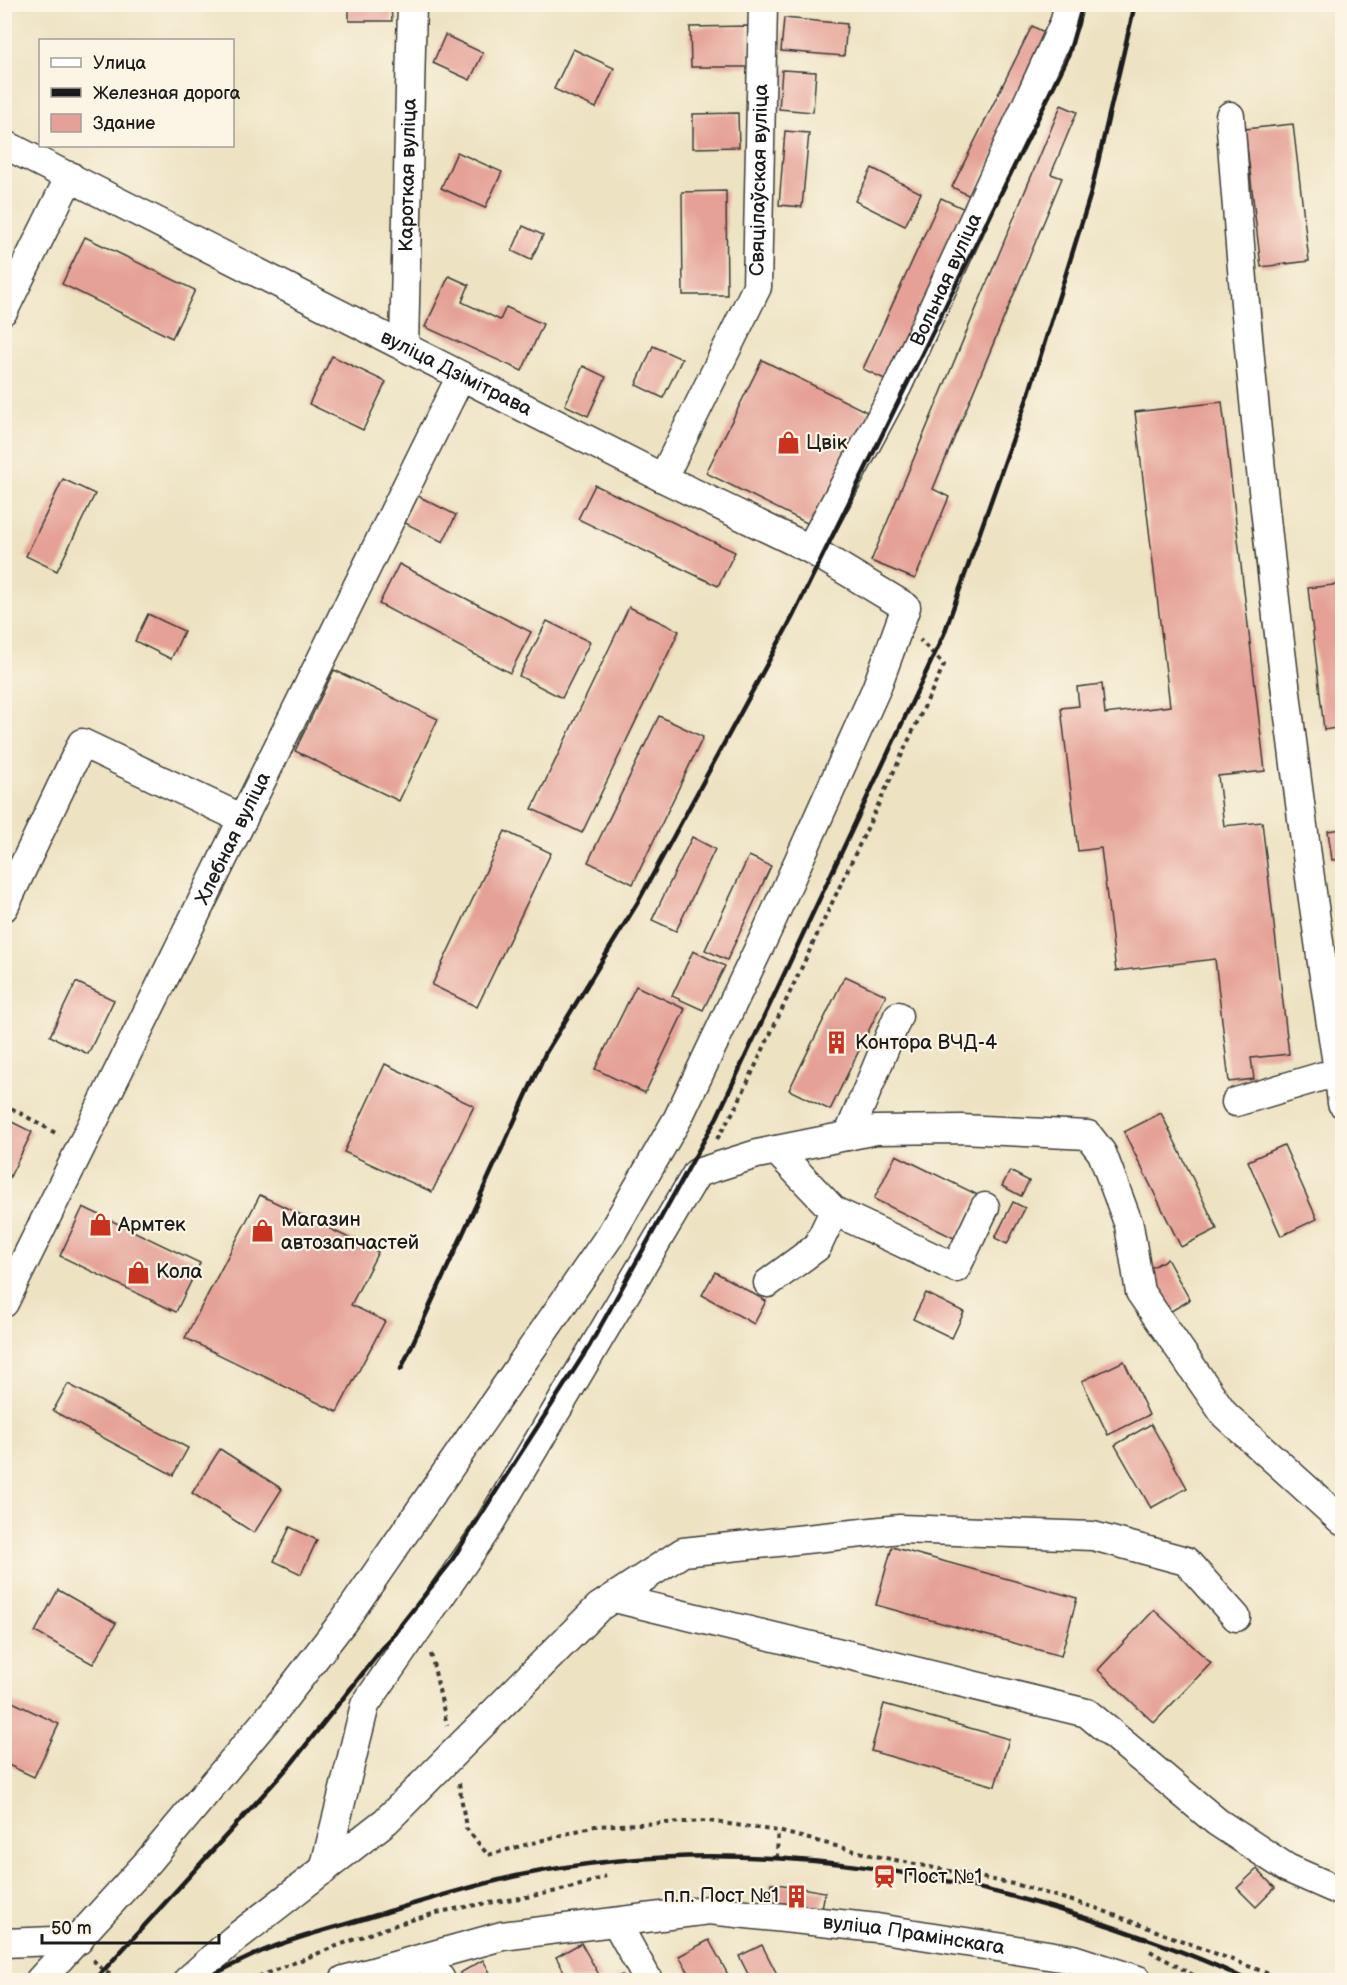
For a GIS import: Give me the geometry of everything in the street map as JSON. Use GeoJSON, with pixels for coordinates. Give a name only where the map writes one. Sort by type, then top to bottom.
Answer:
{"type":"FeatureCollection","features":[{"type":"Feature","properties":{"kind":"street","name":"Кароткая вуліца"},"geometry":{"type":"LineString","coordinates":[[404,346],[412,4]]}},
{"type":"Feature","properties":{"kind":"street","name":"Свяцілаўская вуліца"},"geometry":{"type":"LineString","coordinates":[[663,478],[757,287],[764,4]]}},
{"type":"Feature","properties":{"kind":"street","name":"Вольная вуліца"},"geometry":{"type":"LineString","coordinates":[[810,549],[897,387],[1060,32],[1068,4]]}},
{"type":"Feature","properties":{"kind":"street"},"geometry":{"type":"LineString","coordinates":[[1230,116],[1245,328],[1273,590],[1306,862],[1341,1090]]}},
{"type":"Feature","properties":{"kind":"street","name":"вуліца Дзімітрава"},"geometry":{"type":"LineString","coordinates":[[4,144],[663,478],[810,549],[906,607]]}},
{"type":"Feature","properties":{"kind":"street"},"geometry":{"type":"LineString","coordinates":[[4,310],[70,176]]}},
{"type":"Feature","properties":{"kind":"street","name":"Хлебная вуліца"},"geometry":{"type":"LineString","coordinates":[[4,1303],[462,376]]}},
{"type":"Feature","properties":{"kind":"street"},"geometry":{"type":"LineString","coordinates":[[40,1980],[87,1951],[148,1862],[275,1710],[345,1619],[611,1234],[678,1118],[762,942],[876,689],[906,607]]}},
{"type":"Feature","properties":{"kind":"street"},"geometry":{"type":"LineString","coordinates":[[4,907],[82,743],[243,819]]}},
{"type":"Feature","properties":{"kind":"street"},"geometry":{"type":"LineString","coordinates":[[848,1136],[898,1016]]}},
{"type":"Feature","properties":{"kind":"street"},"geometry":{"type":"LineString","coordinates":[[1236,1102],[1323,1076],[1341,1090]]}},
{"type":"Feature","properties":{"kind":"street"},"geometry":{"type":"LineString","coordinates":[[324,1869],[365,1705],[540,1448],[695,1185],[776,1150],[876,1130],[961,1129],[1088,1135],[1102,1153],[1129,1225],[1140,1292],[1225,1415],[1342,1521]]}},
{"type":"Feature","properties":{"kind":"street"},"geometry":{"type":"LineString","coordinates":[[776,1150],[834,1211],[956,1268],[985,1207]]}},
{"type":"Feature","properties":{"kind":"street"},"geometry":{"type":"LineString","coordinates":[[768,1283],[817,1247],[834,1211]]}},
{"type":"Feature","properties":{"kind":"street"},"geometry":{"type":"LineString","coordinates":[[188,1980],[234,1939],[386,1821],[599,1607],[683,1552],[900,1529],[1093,1536],[1186,1561],[1236,1617]]}},
{"type":"Feature","properties":{"kind":"street"},"geometry":{"type":"LineString","coordinates":[[614,1598],[1087,1713],[1217,1822],[1287,1868],[1342,1892]]}},
{"type":"Feature","properties":{"kind":"street","name":"вуліца Прамінскага"},"geometry":{"type":"LineString","coordinates":[[344,1980],[434,1969],[502,1936],[709,1910],[877,1928],[1073,1959],[1138,1980]]}},
{"type":"Feature","properties":{"kind":"street"},"geometry":{"type":"LineString","coordinates":[[616,1922],[648,1980]]}},
{"type":"Feature","properties":{"kind":"street"},"geometry":{"type":"LineString","coordinates":[[4,1943],[87,1951]]}},
{"type":"Feature","properties":{"kind":"path"},"geometry":{"type":"LineString","coordinates":[[695,1185],[736,1107],[944,665],[922,644],[906,607]]}},
{"type":"Feature","properties":{"kind":"path"},"geometry":{"type":"LineString","coordinates":[[4,1104],[81,1147]]}},
{"type":"Feature","properties":{"kind":"path"},"geometry":{"type":"LineString","coordinates":[[423,1621],[454,1754],[466,1828],[488,1855],[595,1826],[708,1821],[778,1831],[871,1855],[1018,1885],[1096,1908],[1285,1980]]}},
{"type":"Feature","properties":{"kind":"path"},"geometry":{"type":"LineString","coordinates":[[777,1858],[778,1831]]}},
{"type":"Feature","properties":{"kind":"path"},"geometry":{"type":"LineString","coordinates":[[250,1980],[368,1935],[444,1912],[578,1888],[606,1876]]}},
{"type":"Feature","properties":{"kind":"path"},"geometry":{"type":"LineString","coordinates":[[87,1951],[121,1980]]}},
{"type":"Feature","properties":{"kind":"path"},"geometry":{"type":"LineString","coordinates":[[1150,1951],[1202,1980]]}},
{"type":"Feature","properties":{"kind":"building"},"geometry":{"type":"Polygon","coordinates":[[[4,4],[32,4],[32,7],[4,7],[4,4]]]}},
{"type":"Feature","properties":{"kind":"building"},"geometry":{"type":"Polygon","coordinates":[[[349,4],[391,4],[392,21],[349,21],[349,4]]]}},
{"type":"Feature","properties":{"kind":"building"},"geometry":{"type":"Polygon","coordinates":[[[784,18],[847,24],[844,56],[781,51],[784,18]]]}},
{"type":"Feature","properties":{"kind":"building"},"geometry":{"type":"Polygon","coordinates":[[[748,26],[749,67],[691,67],[690,27],[748,26]]]}},
{"type":"Feature","properties":{"kind":"building"},"geometry":{"type":"Polygon","coordinates":[[[1032,26],[1052,36],[972,197],[952,187],[1032,26]]]}},
{"type":"Feature","properties":{"kind":"building"},"geometry":{"type":"Polygon","coordinates":[[[445,35],[483,53],[470,80],[433,63],[445,35]]]}},
{"type":"Feature","properties":{"kind":"building"},"geometry":{"type":"Polygon","coordinates":[[[573,49],[614,68],[596,108],[554,89],[573,49]]]}},
{"type":"Feature","properties":{"kind":"building"},"geometry":{"type":"Polygon","coordinates":[[[782,70],[816,72],[813,112],[779,109],[782,70]]]}},
{"type":"Feature","properties":{"kind":"building"},"geometry":{"type":"Polygon","coordinates":[[[1061,105],[1077,112],[1051,174],[1062,178],[933,489],[949,497],[915,579],[871,561],[1061,105]]]}},
{"type":"Feature","properties":{"kind":"building"},"geometry":{"type":"Polygon","coordinates":[[[738,113],[739,147],[693,148],[693,114],[738,113]]]}},
{"type":"Feature","properties":{"kind":"building"},"geometry":{"type":"Polygon","coordinates":[[[1293,124],[1309,261],[1261,267],[1245,129],[1293,124]]]}},
{"type":"Feature","properties":{"kind":"building"},"geometry":{"type":"Polygon","coordinates":[[[785,131],[809,133],[802,207],[779,205],[785,131]]]}},
{"type":"Feature","properties":{"kind":"building"},"geometry":{"type":"Polygon","coordinates":[[[457,152],[502,172],[485,208],[441,188],[457,152]]]}},
{"type":"Feature","properties":{"kind":"building"},"geometry":{"type":"Polygon","coordinates":[[[872,168],[921,193],[905,226],[855,201],[872,168]]]}},
{"type":"Feature","properties":{"kind":"building"},"geometry":{"type":"Polygon","coordinates":[[[726,191],[727,295],[683,295],[682,192],[726,191]]]}},
{"type":"Feature","properties":{"kind":"building"},"geometry":{"type":"Polygon","coordinates":[[[941,198],[969,211],[891,382],[863,369],[941,198]]]}},
{"type":"Feature","properties":{"kind":"building"},"geometry":{"type":"Polygon","coordinates":[[[523,226],[543,235],[531,260],[512,251],[523,226]]]}},
{"type":"Feature","properties":{"kind":"building"},"geometry":{"type":"Polygon","coordinates":[[[85,237],[195,290],[172,338],[62,284],[85,237]]]}},
{"type":"Feature","properties":{"kind":"building"},"geometry":{"type":"Polygon","coordinates":[[[449,276],[469,285],[462,302],[500,320],[506,307],[543,324],[522,371],[425,327],[449,276]]]}},
{"type":"Feature","properties":{"kind":"building"},"geometry":{"type":"Polygon","coordinates":[[[653,346],[682,359],[663,398],[636,385],[653,346]]]}},
{"type":"Feature","properties":{"kind":"building"},"geometry":{"type":"Polygon","coordinates":[[[332,356],[386,382],[363,430],[309,404],[332,356]]]}},
{"type":"Feature","properties":{"kind":"building","name":"Цвік"},"geometry":{"type":"Polygon","coordinates":[[[762,360],[869,413],[813,526],[706,473],[762,360]]]}},
{"type":"Feature","properties":{"kind":"building"},"geometry":{"type":"Polygon","coordinates":[[[583,366],[606,377],[588,416],[565,405],[583,366]]]}},
{"type":"Feature","properties":{"kind":"building"},"geometry":{"type":"Polygon","coordinates":[[[1222,402],[1265,771],[1218,776],[1224,826],[1262,822],[1289,1054],[1251,1058],[1254,1079],[1229,1082],[1215,959],[1116,971],[1101,848],[1078,851],[1061,708],[1079,706],[1077,687],[1102,684],[1105,714],[1170,706],[1135,412],[1222,402]]]}},
{"type":"Feature","properties":{"kind":"building"},"geometry":{"type":"Polygon","coordinates":[[[63,479],[95,494],[57,571],[26,556],[63,479]]]}},
{"type":"Feature","properties":{"kind":"building"},"geometry":{"type":"Polygon","coordinates":[[[595,485],[735,552],[718,586],[578,519],[595,485]]]}},
{"type":"Feature","properties":{"kind":"building"},"geometry":{"type":"Polygon","coordinates":[[[418,496],[456,515],[443,542],[405,523],[418,496]]]}},
{"type":"Feature","properties":{"kind":"building"},"geometry":{"type":"Polygon","coordinates":[[[399,564],[531,632],[510,673],[379,604],[399,564]]]}},
{"type":"Feature","properties":{"kind":"building"},"geometry":{"type":"Polygon","coordinates":[[[1342,584],[1342,727],[1324,730],[1308,588],[1342,584]]]}},
{"type":"Feature","properties":{"kind":"building"},"geometry":{"type":"Polygon","coordinates":[[[629,607],[679,631],[582,833],[532,809],[629,607]]]}},
{"type":"Feature","properties":{"kind":"building"},"geometry":{"type":"Polygon","coordinates":[[[148,614],[184,631],[171,659],[135,641],[148,614]]]}},
{"type":"Feature","properties":{"kind":"building"},"geometry":{"type":"Polygon","coordinates":[[[547,621],[590,642],[562,698],[519,676],[547,621]]]}},
{"type":"Feature","properties":{"kind":"building"},"geometry":{"type":"Polygon","coordinates":[[[334,670],[438,719],[399,801],[295,751],[334,670]]]}},
{"type":"Feature","properties":{"kind":"building"},"geometry":{"type":"Polygon","coordinates":[[[659,716],[703,737],[633,884],[588,862],[659,716]]]}},
{"type":"Feature","properties":{"kind":"building"},"geometry":{"type":"Polygon","coordinates":[[[1342,829],[1342,859],[1332,860],[1328,831],[1342,829]]]}},
{"type":"Feature","properties":{"kind":"building"},"geometry":{"type":"Polygon","coordinates":[[[505,831],[551,853],[477,1007],[432,985],[505,831]]]}},
{"type":"Feature","properties":{"kind":"building"},"geometry":{"type":"Polygon","coordinates":[[[692,837],[715,849],[676,931],[652,920],[692,837]]]}},
{"type":"Feature","properties":{"kind":"building"},"geometry":{"type":"Polygon","coordinates":[[[749,856],[771,866],[727,960],[705,950],[749,856]]]}},
{"type":"Feature","properties":{"kind":"building"},"geometry":{"type":"Polygon","coordinates":[[[1342,877],[1342,907],[1341,907],[1337,878],[1342,877]]]}},
{"type":"Feature","properties":{"kind":"building"},"geometry":{"type":"Polygon","coordinates":[[[693,951],[725,966],[703,1010],[672,996],[693,951]]]}},
{"type":"Feature","properties":{"kind":"building","name":"Контора ВЧД-4"},"geometry":{"type":"Polygon","coordinates":[[[845,976],[886,995],[830,1110],[789,1090],[845,976]]]}},
{"type":"Feature","properties":{"kind":"building"},"geometry":{"type":"Polygon","coordinates":[[[76,982],[114,1000],[88,1054],[50,1036],[76,982]]]}},
{"type":"Feature","properties":{"kind":"building"},"geometry":{"type":"Polygon","coordinates":[[[636,986],[685,1009],[645,1093],[595,1069],[636,986]]]}},
{"type":"Feature","properties":{"kind":"building"},"geometry":{"type":"Polygon","coordinates":[[[385,1064],[474,1106],[432,1192],[344,1152],[385,1064]]]}},
{"type":"Feature","properties":{"kind":"building"},"geometry":{"type":"Polygon","coordinates":[[[1161,1113],[1217,1229],[1181,1247],[1124,1132],[1161,1113]]]}},
{"type":"Feature","properties":{"kind":"building"},"geometry":{"type":"Polygon","coordinates":[[[4,1118],[32,1132],[4,1189],[4,1118]]]}},
{"type":"Feature","properties":{"kind":"building"},"geometry":{"type":"Polygon","coordinates":[[[1284,1145],[1317,1219],[1281,1236],[1248,1161],[1284,1145]]]}},
{"type":"Feature","properties":{"kind":"building"},"geometry":{"type":"Polygon","coordinates":[[[896,1155],[978,1195],[956,1239],[874,1199],[896,1155]]]}},
{"type":"Feature","properties":{"kind":"building"},"geometry":{"type":"Polygon","coordinates":[[[1010,1171],[1029,1181],[1021,1196],[1002,1186],[1010,1171]]]}},
{"type":"Feature","properties":{"kind":"building"},"geometry":{"type":"Polygon","coordinates":[[[260,1195],[378,1252],[351,1305],[385,1321],[337,1412],[185,1338],[260,1195]]]}},
{"type":"Feature","properties":{"kind":"building"},"geometry":{"type":"Polygon","coordinates":[[[1013,1202],[1025,1208],[1007,1244],[995,1238],[1013,1202]]]}},
{"type":"Feature","properties":{"kind":"building"},"geometry":{"type":"Polygon","coordinates":[[[83,1207],[200,1263],[176,1312],[60,1256],[83,1207]]]}},
{"type":"Feature","properties":{"kind":"building"},"geometry":{"type":"Polygon","coordinates":[[[1167,1259],[1190,1300],[1168,1313],[1145,1271],[1167,1259]]]}},
{"type":"Feature","properties":{"kind":"building"},"geometry":{"type":"Polygon","coordinates":[[[715,1272],[766,1301],[754,1324],[702,1295],[715,1272]]]}},
{"type":"Feature","properties":{"kind":"building"},"geometry":{"type":"Polygon","coordinates":[[[926,1293],[964,1312],[952,1338],[913,1319],[926,1293]]]}},
{"type":"Feature","properties":{"kind":"building"},"geometry":{"type":"Polygon","coordinates":[[[1124,1361],[1149,1415],[1108,1435],[1082,1381],[1124,1361]]]}},
{"type":"Feature","properties":{"kind":"building"},"geometry":{"type":"Polygon","coordinates":[[[68,1384],[188,1448],[173,1475],[53,1411],[68,1384]]]}},
{"type":"Feature","properties":{"kind":"building"},"geometry":{"type":"Polygon","coordinates":[[[1151,1424],[1187,1488],[1151,1508],[1115,1445],[1151,1424]]]}},
{"type":"Feature","properties":{"kind":"building"},"geometry":{"type":"Polygon","coordinates":[[[220,1449],[282,1489],[254,1533],[192,1493],[220,1449]]]}},
{"type":"Feature","properties":{"kind":"building"},"geometry":{"type":"Polygon","coordinates":[[[290,1527],[317,1540],[301,1574],[274,1561],[290,1527]]]}},
{"type":"Feature","properties":{"kind":"building"},"geometry":{"type":"Polygon","coordinates":[[[892,1547],[1077,1598],[1061,1656],[876,1605],[892,1547]]]}},
{"type":"Feature","properties":{"kind":"building"},"geometry":{"type":"Polygon","coordinates":[[[58,1590],[116,1623],[93,1664],[35,1632],[58,1590]]]}},
{"type":"Feature","properties":{"kind":"building"},"geometry":{"type":"Polygon","coordinates":[[[1154,1610],[1211,1663],[1154,1723],[1098,1670],[1154,1610]]]}},
{"type":"Feature","properties":{"kind":"building"},"geometry":{"type":"Polygon","coordinates":[[[4,1698],[59,1724],[34,1777],[4,1763],[4,1698]]]}},
{"type":"Feature","properties":{"kind":"building"},"geometry":{"type":"Polygon","coordinates":[[[884,1704],[1009,1739],[995,1786],[871,1751],[884,1704]]]}},
{"type":"Feature","properties":{"kind":"building"},"geometry":{"type":"Polygon","coordinates":[[[1257,1869],[1275,1888],[1256,1907],[1237,1888],[1257,1869]]]}},
{"type":"Feature","properties":{"kind":"building","name":"п.п. Пост №1"},"geometry":{"type":"Polygon","coordinates":[[[771,1883],[825,1892],[822,1909],[769,1901],[771,1883]]]}},
{"type":"Feature","properties":{"kind":"building"},"geometry":{"type":"Polygon","coordinates":[[[709,1940],[731,1980],[693,1980],[679,1956],[709,1940]]]}},
{"type":"Feature","properties":{"kind":"building"},"geometry":{"type":"Polygon","coordinates":[[[581,1943],[602,1980],[569,1980],[556,1957],[581,1943]]]}},
{"type":"Feature","properties":{"kind":"building"},"geometry":{"type":"Polygon","coordinates":[[[762,1945],[780,1980],[751,1980],[739,1956],[762,1945]]]}},
{"type":"Feature","properties":{"kind":"building"},"geometry":{"type":"Polygon","coordinates":[[[483,1960],[494,1980],[464,1980],[460,1973],[483,1960]]]}},
{"type":"Feature","properties":{"kind":"building"},"geometry":{"type":"Polygon","coordinates":[[[622,1975],[626,1980],[612,1980],[622,1975]]]}},
{"type":"Feature","properties":{"kind":"railway"},"geometry":{"type":"LineString","coordinates":[[401,1369],[545,1054],[638,902],[792,618],[1068,57],[1083,4]]}},
{"type":"Feature","properties":{"kind":"railway"},"geometry":{"type":"LineString","coordinates":[[95,1980],[291,1764],[450,1563],[590,1345],[717,1117],[944,634],[1028,396],[1090,196],[1135,4]]}},
{"type":"Feature","properties":{"kind":"railway"},"geometry":{"type":"LineString","coordinates":[[202,1980],[257,1953],[293,1940],[450,1893],[521,1875],[594,1863],[667,1857],[740,1857],[814,1861],[887,1870],[960,1884],[1101,1923],[1194,1956],[1247,1980]]}},
{"type":"Feature","properties":{"kind":"place","name":"Цвік"},"geometry":{"type":"Point","coordinates":[788,443]}},
{"type":"Feature","properties":{"kind":"place","name":"Контора ВЧД-4"},"geometry":{"type":"Point","coordinates":[837,1043]}},
{"type":"Feature","properties":{"kind":"place","name":"Армтек"},"geometry":{"type":"Point","coordinates":[100,1225]}},
{"type":"Feature","properties":{"kind":"place","name":"Магазин автозапчастей"},"geometry":{"type":"Point","coordinates":[263,1231]}},
{"type":"Feature","properties":{"kind":"place","name":"Кола"},"geometry":{"type":"Point","coordinates":[138,1272]}},
{"type":"Feature","properties":{"kind":"place","name":"Пост №1"},"geometry":{"type":"Point","coordinates":[885,1877]}},
{"type":"Feature","properties":{"kind":"place","name":"п.п. Пост №1"},"geometry":{"type":"Point","coordinates":[797,1896]}}]}
